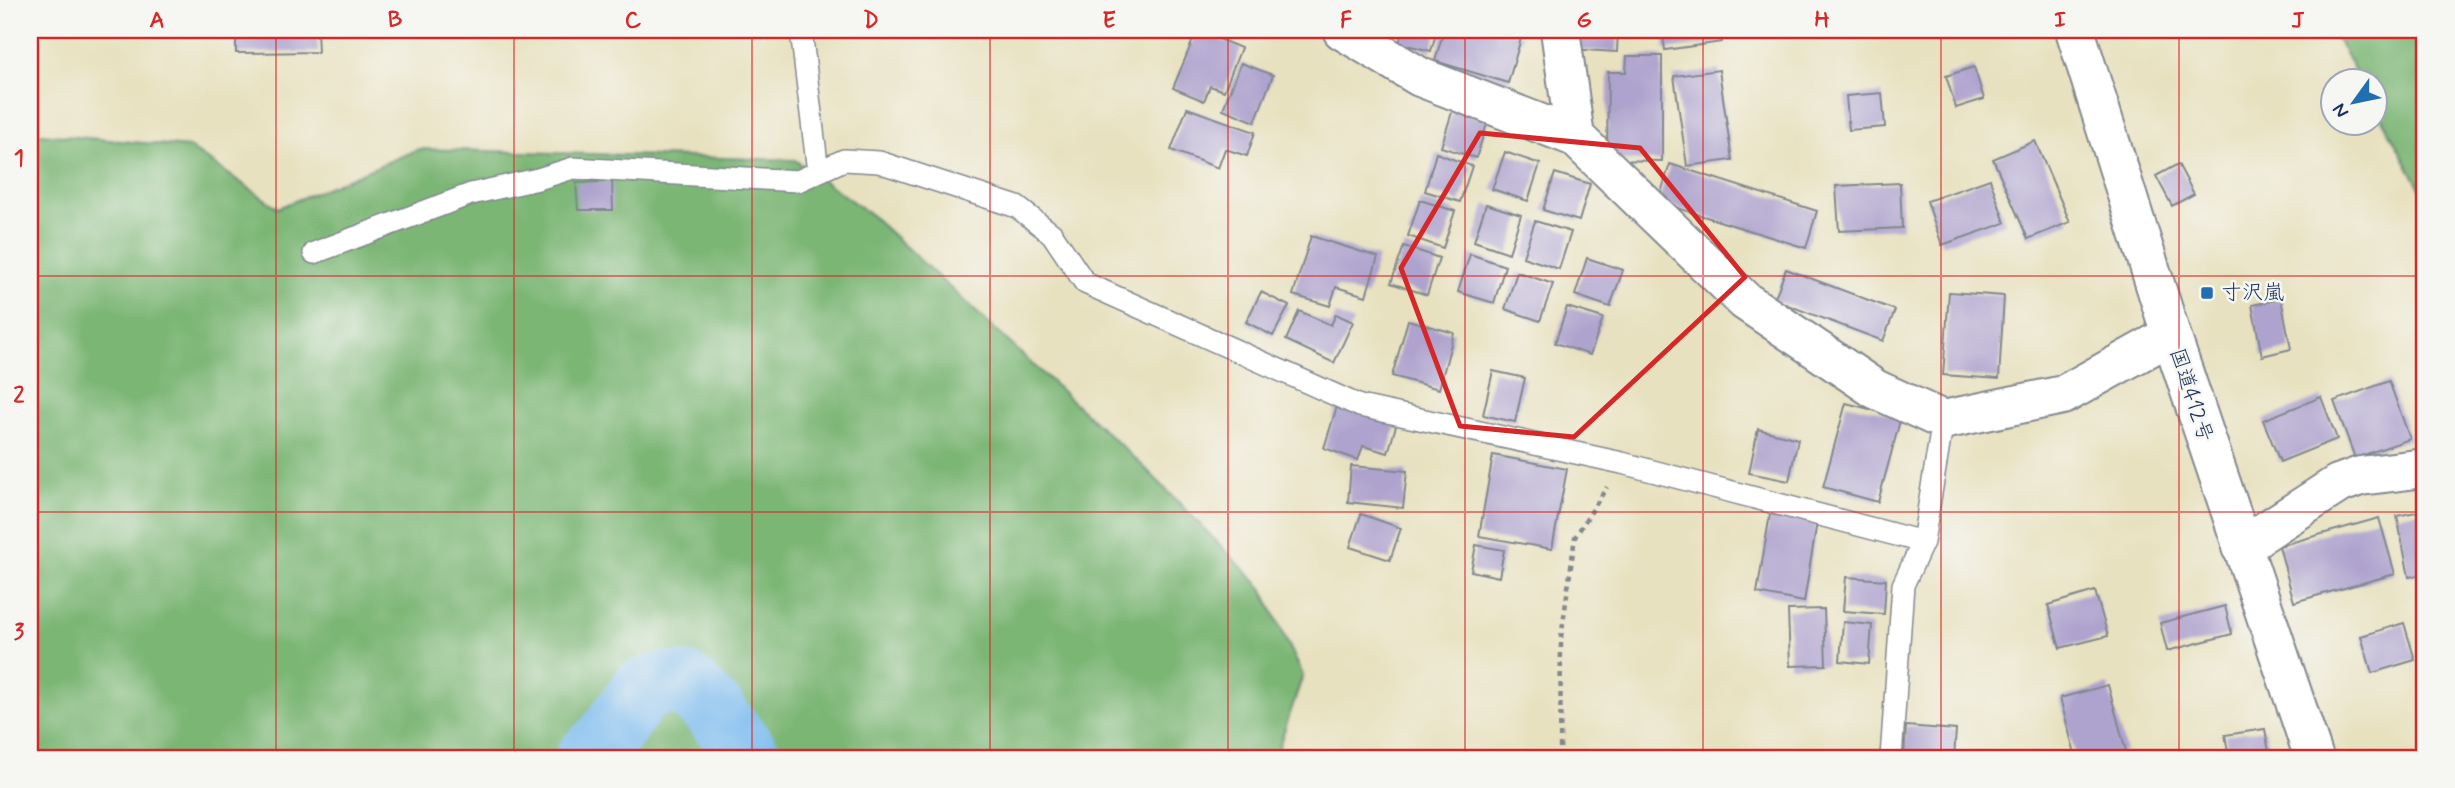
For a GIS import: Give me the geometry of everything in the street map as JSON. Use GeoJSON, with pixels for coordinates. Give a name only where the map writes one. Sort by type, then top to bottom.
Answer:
{"type":"FeatureCollection","features":[{"type":"Feature","properties":{"kind":"main road"},"geometry":{"type":"LineString","coordinates":[[1342,30],[1420,77],[1575,137],[1745,301],[1875,388],[1943,420],[2063,395],[2171,335]]}},
{"type":"Feature","properties":{"kind":"main road"},"geometry":{"type":"LineString","coordinates":[[1560,30],[1575,137]]}},
{"type":"Feature","properties":{"kind":"main road","name":"国道412号"},"geometry":{"type":"LineString","coordinates":[[2075,30],[2171,335],[2314,758]]}},
{"type":"Feature","properties":{"kind":"main road"},"geometry":{"type":"LineString","coordinates":[[2241,547],[2338,484],[2360,476],[2425,468]]}},
{"type":"Feature","properties":{"kind":"lane"},"geometry":{"type":"LineString","coordinates":[[801,30],[818,172]]}},
{"type":"Feature","properties":{"kind":"lane"},"geometry":{"type":"LineString","coordinates":[[314,253],[471,194],[573,168],[798,181],[844,160],[879,162],[1017,207],[1052,234],[1085,283],[1360,406],[1622,463],[1923,542]]}},
{"type":"Feature","properties":{"kind":"lane"},"geometry":{"type":"LineString","coordinates":[[1891,758],[1903,585],[1923,542],[1943,420]]}},
{"type":"Feature","properties":{"kind":"path"},"geometry":{"type":"LineString","coordinates":[[1560,758],[1561,638],[1575,537],[1622,463]]}},
{"type":"Feature","properties":{"kind":"highlighted area"},"geometry":{"type":"Polygon","coordinates":[[[1480,133],[1640,148],[1745,277],[1574,437],[1460,426],[1401,268],[1480,133]]]}},
{"type":"Feature","properties":{"kind":"green space"},"geometry":{"type":"Polygon","coordinates":[[[2332,30],[2425,30],[2425,197],[2388,130],[2388,66],[2352,66],[2332,30]]]}},
{"type":"Feature","properties":{"kind":"green space"},"geometry":{"type":"Polygon","coordinates":[[[30,133],[189,147],[278,208],[419,149],[795,160],[871,215],[1144,467],[1262,588],[1303,675],[1275,758],[30,758],[30,133]]]}},
{"type":"Feature","properties":{"kind":"building"},"geometry":{"type":"Polygon","coordinates":[[[236,30],[317,30],[318,52],[236,53],[236,30]]]}},
{"type":"Feature","properties":{"kind":"building"},"geometry":{"type":"Polygon","coordinates":[[[1197,30],[1241,48],[1224,91],[1210,86],[1204,101],[1173,88],[1197,30]]]}},
{"type":"Feature","properties":{"kind":"building"},"geometry":{"type":"Polygon","coordinates":[[[1403,30],[1437,30],[1431,51],[1399,43],[1403,30]]]}},
{"type":"Feature","properties":{"kind":"building"},"geometry":{"type":"Polygon","coordinates":[[[1444,30],[1504,30],[1522,35],[1508,83],[1435,61],[1444,30]]]}},
{"type":"Feature","properties":{"kind":"building"},"geometry":{"type":"Polygon","coordinates":[[[1569,30],[1618,30],[1617,52],[1568,49],[1569,30]]]}},
{"type":"Feature","properties":{"kind":"building"},"geometry":{"type":"Polygon","coordinates":[[[1662,30],[1720,30],[1722,42],[1665,50],[1662,30]]]}},
{"type":"Feature","properties":{"kind":"building"},"geometry":{"type":"Polygon","coordinates":[[[1627,56],[1662,56],[1662,161],[1607,160],[1608,72],[1626,72],[1627,56]]]}},
{"type":"Feature","properties":{"kind":"building"},"geometry":{"type":"Polygon","coordinates":[[[1241,63],[1273,75],[1255,122],[1223,109],[1241,63]]]}},
{"type":"Feature","properties":{"kind":"building"},"geometry":{"type":"Polygon","coordinates":[[[1974,67],[1984,99],[1956,108],[1946,76],[1974,67]]]}},
{"type":"Feature","properties":{"kind":"building"},"geometry":{"type":"Polygon","coordinates":[[[1719,70],[1732,160],[1687,166],[1674,76],[1719,70]]]}},
{"type":"Feature","properties":{"kind":"building"},"geometry":{"type":"Polygon","coordinates":[[[1882,93],[1885,127],[1849,130],[1846,96],[1882,93]]]}},
{"type":"Feature","properties":{"kind":"building"},"geometry":{"type":"Polygon","coordinates":[[[1187,108],[1255,132],[1247,156],[1225,149],[1218,168],[1171,150],[1187,108]]]}},
{"type":"Feature","properties":{"kind":"building"},"geometry":{"type":"Polygon","coordinates":[[[1453,109],[1488,121],[1476,158],[1441,147],[1453,109]]]}},
{"type":"Feature","properties":{"kind":"building"},"geometry":{"type":"Polygon","coordinates":[[[2035,141],[2070,222],[2028,239],[1993,159],[2035,141]]]}},
{"type":"Feature","properties":{"kind":"building"},"geometry":{"type":"Polygon","coordinates":[[[1505,152],[1540,164],[1528,201],[1492,189],[1505,152]]]}},
{"type":"Feature","properties":{"kind":"building"},"geometry":{"type":"Polygon","coordinates":[[[1436,153],[1472,166],[1460,202],[1425,191],[1436,153]]]}},
{"type":"Feature","properties":{"kind":"building"},"geometry":{"type":"Polygon","coordinates":[[[1670,164],[1817,211],[1806,248],[1658,202],[1670,164]]]}},
{"type":"Feature","properties":{"kind":"building"},"geometry":{"type":"Polygon","coordinates":[[[2178,164],[2194,194],[2172,206],[2156,176],[2178,164]]]}},
{"type":"Feature","properties":{"kind":"building"},"geometry":{"type":"Polygon","coordinates":[[[1555,173],[1590,184],[1579,221],[1543,210],[1555,173]]]}},
{"type":"Feature","properties":{"kind":"building"},"geometry":{"type":"Polygon","coordinates":[[[1990,179],[2005,223],[1942,245],[1927,201],[1990,179]]]}},
{"type":"Feature","properties":{"kind":"building"},"geometry":{"type":"Polygon","coordinates":[[[612,181],[613,210],[578,210],[576,183],[612,181]]]}},
{"type":"Feature","properties":{"kind":"building"},"geometry":{"type":"Polygon","coordinates":[[[1900,183],[1902,228],[1839,231],[1836,186],[1900,183]]]}},
{"type":"Feature","properties":{"kind":"building"},"geometry":{"type":"Polygon","coordinates":[[[1420,200],[1455,211],[1443,248],[1408,236],[1420,200]]]}},
{"type":"Feature","properties":{"kind":"building"},"geometry":{"type":"Polygon","coordinates":[[[1486,204],[1521,215],[1509,253],[1474,241],[1486,204]]]}},
{"type":"Feature","properties":{"kind":"building"},"geometry":{"type":"Polygon","coordinates":[[[1535,221],[1571,232],[1559,269],[1523,257],[1535,221]]]}},
{"type":"Feature","properties":{"kind":"building"},"geometry":{"type":"Polygon","coordinates":[[[1311,236],[1378,257],[1366,296],[1336,287],[1330,306],[1293,295],[1311,236]]]}},
{"type":"Feature","properties":{"kind":"building"},"geometry":{"type":"Polygon","coordinates":[[[1404,246],[1439,258],[1427,295],[1391,283],[1404,246]]]}},
{"type":"Feature","properties":{"kind":"building"},"geometry":{"type":"Polygon","coordinates":[[[1470,254],[1505,266],[1494,303],[1458,292],[1470,254]]]}},
{"type":"Feature","properties":{"kind":"building"},"geometry":{"type":"Polygon","coordinates":[[[1587,258],[1623,270],[1610,307],[1575,295],[1587,258]]]}},
{"type":"Feature","properties":{"kind":"building"},"geometry":{"type":"Polygon","coordinates":[[[1786,269],[1895,310],[1883,341],[1774,300],[1786,269]]]}},
{"type":"Feature","properties":{"kind":"building"},"geometry":{"type":"Polygon","coordinates":[[[1517,272],[1553,284],[1540,321],[1505,309],[1517,272]]]}},
{"type":"Feature","properties":{"kind":"building"},"geometry":{"type":"Polygon","coordinates":[[[1261,292],[1289,306],[1273,336],[1246,322],[1261,292]]]}},
{"type":"Feature","properties":{"kind":"building"},"geometry":{"type":"Polygon","coordinates":[[[1949,292],[2004,296],[1999,379],[1943,375],[1949,292]]]}},
{"type":"Feature","properties":{"kind":"building"},"geometry":{"type":"Polygon","coordinates":[[[2281,299],[2291,349],[2262,356],[2252,305],[2281,299]]]}},
{"type":"Feature","properties":{"kind":"building"},"geometry":{"type":"Polygon","coordinates":[[[1567,307],[1603,318],[1590,355],[1555,343],[1567,307]]]}},
{"type":"Feature","properties":{"kind":"building"},"geometry":{"type":"Polygon","coordinates":[[[1299,311],[1331,325],[1336,314],[1353,322],[1334,363],[1286,340],[1299,311]]]}},
{"type":"Feature","properties":{"kind":"building"},"geometry":{"type":"Polygon","coordinates":[[[1408,320],[1454,333],[1439,389],[1392,376],[1408,320]]]}},
{"type":"Feature","properties":{"kind":"building"},"geometry":{"type":"Polygon","coordinates":[[[1493,371],[1525,378],[1515,422],[1483,415],[1493,371]]]}},
{"type":"Feature","properties":{"kind":"building"},"geometry":{"type":"Polygon","coordinates":[[[2389,381],[2410,439],[2355,458],[2334,401],[2389,381]]]}},
{"type":"Feature","properties":{"kind":"building"},"geometry":{"type":"Polygon","coordinates":[[[2321,397],[2337,439],[2280,462],[2263,420],[2321,397]]]}},
{"type":"Feature","properties":{"kind":"building"},"geometry":{"type":"Polygon","coordinates":[[[1339,400],[1398,419],[1388,453],[1363,446],[1358,460],[1324,448],[1339,400]]]}},
{"type":"Feature","properties":{"kind":"building"},"geometry":{"type":"Polygon","coordinates":[[[1846,403],[1901,417],[1878,502],[1823,487],[1846,403]]]}},
{"type":"Feature","properties":{"kind":"building"},"geometry":{"type":"Polygon","coordinates":[[[1758,429],[1798,439],[1789,481],[1749,473],[1758,429]]]}},
{"type":"Feature","properties":{"kind":"building"},"geometry":{"type":"Polygon","coordinates":[[[1493,455],[1567,469],[1552,549],[1479,536],[1493,455]]]}},
{"type":"Feature","properties":{"kind":"building"},"geometry":{"type":"Polygon","coordinates":[[[1351,466],[1407,471],[1403,508],[1348,502],[1351,466]]]}},
{"type":"Feature","properties":{"kind":"building"},"geometry":{"type":"Polygon","coordinates":[[[2425,510],[2425,574],[2409,577],[2397,516],[2425,510]]]}},
{"type":"Feature","properties":{"kind":"building"},"geometry":{"type":"Polygon","coordinates":[[[1361,514],[1401,528],[1390,560],[1350,547],[1361,514]]]}},
{"type":"Feature","properties":{"kind":"building"},"geometry":{"type":"Polygon","coordinates":[[[1770,514],[1817,522],[1804,602],[1757,593],[1770,514]]]}},
{"type":"Feature","properties":{"kind":"building"},"geometry":{"type":"Polygon","coordinates":[[[2379,518],[2395,574],[2294,602],[2279,546],[2379,518]]]}},
{"type":"Feature","properties":{"kind":"building"},"geometry":{"type":"Polygon","coordinates":[[[1476,545],[1504,550],[1499,577],[1471,571],[1476,545]]]}},
{"type":"Feature","properties":{"kind":"building"},"geometry":{"type":"Polygon","coordinates":[[[1846,577],[1886,580],[1884,614],[1843,611],[1846,577]]]}},
{"type":"Feature","properties":{"kind":"building"},"geometry":{"type":"Polygon","coordinates":[[[2095,591],[2108,636],[2060,648],[2048,605],[2095,591]]]}},
{"type":"Feature","properties":{"kind":"building"},"geometry":{"type":"Polygon","coordinates":[[[2225,606],[2232,634],[2167,651],[2160,623],[2225,606]]]}},
{"type":"Feature","properties":{"kind":"building"},"geometry":{"type":"Polygon","coordinates":[[[1824,609],[1826,665],[1790,666],[1788,610],[1824,609]]]}},
{"type":"Feature","properties":{"kind":"building"},"geometry":{"type":"Polygon","coordinates":[[[1843,622],[1872,625],[1869,664],[1840,661],[1843,622]]]}},
{"type":"Feature","properties":{"kind":"building"},"geometry":{"type":"Polygon","coordinates":[[[2404,623],[2415,660],[2372,673],[2361,636],[2404,623]]]}},
{"type":"Feature","properties":{"kind":"building"},"geometry":{"type":"Polygon","coordinates":[[[2108,685],[2126,751],[2100,758],[2076,758],[2060,698],[2108,685]]]}},
{"type":"Feature","properties":{"kind":"building"},"geometry":{"type":"Polygon","coordinates":[[[1906,726],[1956,730],[1954,758],[1904,758],[1906,726]]]}},
{"type":"Feature","properties":{"kind":"building"},"geometry":{"type":"Polygon","coordinates":[[[2265,729],[2270,758],[2229,758],[2225,735],[2265,729]]]}},
{"type":"Feature","properties":{"kind":"waterway"},"geometry":{"type":"LineString","coordinates":[[587,758],[607,739],[642,690],[664,683],[686,684],[713,710],[751,758]]}},
{"type":"Feature","properties":{"kind":"place","name":"寸沢嵐"},"geometry":{"type":"Point","coordinates":[2207,293]}}]}
